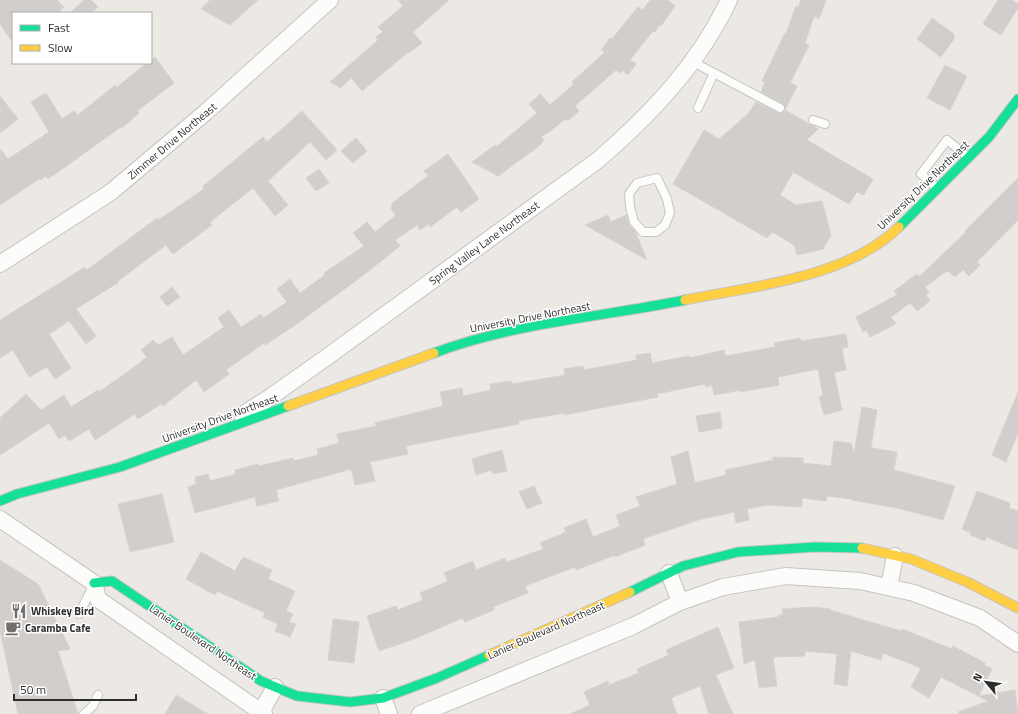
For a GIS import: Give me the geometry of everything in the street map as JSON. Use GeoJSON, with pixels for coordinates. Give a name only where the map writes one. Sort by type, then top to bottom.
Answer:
{"type":"FeatureCollection","features":[{"type":"Feature","properties":{"kind":"street","name":"Zimmer Drive Northeast"},"geometry":{"type":"LineString","coordinates":[[0,264],[111,192],[206,112],[330,0]]}},
{"type":"Feature","properties":{"kind":"street","name":"Spring Valley Lane Northeast"},"geometry":{"type":"LineString","coordinates":[[197,439],[240,417],[269,398],[568,183],[630,132],[659,102],[693,62],[717,25],[729,0]]}},
{"type":"Feature","properties":{"kind":"street","name":"University Drive Northeast"},"geometry":{"type":"LineString","coordinates":[[0,501],[17,494],[120,467],[458,344],[514,330],[669,303],[825,270],[843,264],[877,244],[896,230],[939,190],[989,137],[1018,99]]}},
{"type":"Feature","properties":{"kind":"street"},"geometry":{"type":"LineString","coordinates":[[0,519],[94,584],[98,600],[262,713],[275,687]]}},
{"type":"Feature","properties":{"kind":"street","name":"Lanier Boulevard Northeast"},"geometry":{"type":"LineString","coordinates":[[94,584],[112,580],[187,633],[261,681],[297,696],[350,702],[383,698],[451,672],[612,600],[683,566],[738,552],[816,547],[852,547],[911,559],[967,582],[1018,608]]}},
{"type":"Feature","properties":{"kind":"street"},"geometry":{"type":"LineString","coordinates":[[889,588],[895,556]]}},
{"type":"Feature","properties":{"kind":"street"},"geometry":{"type":"LineString","coordinates":[[669,572],[680,602]]}},
{"type":"Feature","properties":{"kind":"street"},"geometry":{"type":"LineString","coordinates":[[420,714],[633,626],[680,602],[723,587],[786,576],[860,581],[914,593],[980,618],[1018,644]]}},
{"type":"Feature","properties":{"kind":"street"},"geometry":{"type":"LineString","coordinates":[[383,698],[388,714]]}},
{"type":"Feature","properties":{"kind":"lane"},"geometry":{"type":"LineString","coordinates":[[693,62],[780,108]]}},
{"type":"Feature","properties":{"kind":"lane"},"geometry":{"type":"LineString","coordinates":[[698,108],[714,73]]}},
{"type":"Feature","properties":{"kind":"lane"},"geometry":{"type":"LineString","coordinates":[[813,120],[825,124]]}},
{"type":"Feature","properties":{"kind":"lane"},"geometry":{"type":"LineString","coordinates":[[939,190],[921,174],[947,140],[969,158]]}},
{"type":"Feature","properties":{"kind":"lane"},"geometry":{"type":"LineString","coordinates":[[657,178],[667,199],[670,213],[665,225],[656,232],[643,232],[634,222],[630,207],[629,194],[637,183],[657,178]]}},
{"type":"Feature","properties":{"kind":"lane"},"geometry":{"type":"LineString","coordinates":[[79,614],[94,584]]}},
{"type":"Feature","properties":{"kind":"lane"},"geometry":{"type":"LineString","coordinates":[[84,714],[93,706],[98,695]]}},
{"type":"Feature","properties":{"kind":"building"},"geometry":{"type":"Polygon","coordinates":[[[0,0],[57,0],[64,7],[59,12],[12,12],[12,42],[0,24],[0,0]]]}},
{"type":"Feature","properties":{"kind":"building"},"geometry":{"type":"Polygon","coordinates":[[[84,0],[91,0],[98,7],[92,12],[71,12],[84,0]]]}},
{"type":"Feature","properties":{"kind":"building"},"geometry":{"type":"Polygon","coordinates":[[[210,0],[258,0],[230,25],[201,9],[210,0]]]}},
{"type":"Feature","properties":{"kind":"building"},"geometry":{"type":"Polygon","coordinates":[[[398,0],[449,0],[413,32],[422,43],[409,53],[408,52],[362,91],[351,78],[341,88],[330,82],[378,40],[376,37],[383,32],[378,27],[403,6],[398,0]]]}},
{"type":"Feature","properties":{"kind":"building"},"geometry":{"type":"Polygon","coordinates":[[[650,0],[668,0],[675,6],[661,26],[659,25],[655,32],[653,31],[630,60],[636,64],[628,75],[622,70],[620,73],[616,70],[575,106],[579,111],[568,121],[565,119],[541,137],[544,140],[539,146],[498,176],[472,162],[495,145],[496,147],[537,113],[529,104],[540,94],[550,105],[574,84],[572,82],[605,52],[601,50],[638,7],[643,10],[650,0]]]}},
{"type":"Feature","properties":{"kind":"building"},"geometry":{"type":"Polygon","coordinates":[[[801,0],[826,0],[819,19],[814,16],[805,43],[809,45],[790,83],[797,86],[785,110],[783,103],[761,92],[765,82],[762,81],[785,33],[786,34],[796,6],[798,7],[801,0]]]}},
{"type":"Feature","properties":{"kind":"building"},"geometry":{"type":"Polygon","coordinates":[[[998,0],[1012,0],[1018,4],[1018,8],[1001,35],[983,24],[998,0]]]}},
{"type":"Feature","properties":{"kind":"building"},"geometry":{"type":"Polygon","coordinates":[[[932,18],[954,34],[954,39],[941,57],[917,39],[932,18]]]}},
{"type":"Feature","properties":{"kind":"building"},"geometry":{"type":"Polygon","coordinates":[[[155,57],[174,83],[137,111],[139,113],[122,128],[121,127],[48,179],[46,176],[40,180],[39,179],[0,205],[0,149],[8,159],[49,132],[31,102],[46,93],[62,119],[74,111],[78,115],[115,85],[117,87],[146,64],[152,64],[152,59],[155,57]]]}},
{"type":"Feature","properties":{"kind":"building"},"geometry":{"type":"Polygon","coordinates":[[[945,65],[967,76],[950,110],[927,98],[945,65]]]}},
{"type":"Feature","properties":{"kind":"building"},"geometry":{"type":"Polygon","coordinates":[[[0,96],[18,119],[0,133],[0,96]]]}},
{"type":"Feature","properties":{"kind":"building"},"geometry":{"type":"Polygon","coordinates":[[[756,102],[778,113],[785,110],[818,129],[807,140],[873,179],[864,195],[857,192],[849,204],[793,172],[780,195],[796,205],[822,201],[831,235],[823,249],[797,255],[794,245],[772,232],[767,238],[673,184],[704,130],[719,139],[748,114],[756,102]]]}},
{"type":"Feature","properties":{"kind":"building"},"geometry":{"type":"Polygon","coordinates":[[[302,111],[337,150],[326,160],[310,142],[268,181],[288,205],[275,216],[253,188],[210,222],[212,225],[173,254],[166,245],[118,281],[119,282],[76,309],[96,336],[86,344],[69,321],[49,334],[71,368],[55,379],[47,367],[29,377],[13,350],[0,358],[0,320],[85,267],[87,270],[157,218],[158,220],[204,189],[203,186],[263,137],[267,142],[302,111]]]}},
{"type":"Feature","properties":{"kind":"building"},"geometry":{"type":"Polygon","coordinates":[[[356,138],[367,151],[353,163],[341,151],[356,138]]]}},
{"type":"Feature","properties":{"kind":"building"},"geometry":{"type":"Polygon","coordinates":[[[448,154],[479,199],[461,212],[457,207],[430,227],[429,224],[420,230],[417,225],[395,240],[400,246],[365,274],[298,323],[265,345],[264,343],[226,370],[229,374],[204,392],[196,380],[163,406],[161,404],[138,419],[135,414],[95,440],[89,429],[69,441],[65,435],[59,439],[49,423],[0,455],[0,418],[26,394],[41,410],[64,395],[71,407],[98,390],[99,392],[147,357],[141,350],[153,340],[158,345],[172,337],[183,355],[224,327],[218,318],[229,310],[241,327],[261,314],[263,318],[287,302],[277,289],[290,279],[300,293],[325,275],[324,273],[364,246],[353,233],[367,222],[375,232],[396,215],[391,209],[392,203],[428,176],[424,171],[448,154]]]}},
{"type":"Feature","properties":{"kind":"building"},"geometry":{"type":"Polygon","coordinates":[[[319,169],[329,183],[316,191],[306,178],[319,169]]]}},
{"type":"Feature","properties":{"kind":"building"},"geometry":{"type":"Polygon","coordinates":[[[1018,178],[1018,220],[977,262],[980,265],[969,276],[963,270],[955,277],[948,271],[944,273],[925,287],[929,292],[926,295],[930,301],[917,311],[910,303],[891,317],[896,324],[870,337],[866,330],[863,332],[856,317],[897,295],[894,291],[917,274],[919,277],[966,232],[965,231],[1018,178]]]}},
{"type":"Feature","properties":{"kind":"building"},"geometry":{"type":"Polygon","coordinates":[[[608,215],[611,222],[626,215],[629,224],[635,231],[647,260],[585,225],[608,215]]]}},
{"type":"Feature","properties":{"kind":"building"},"geometry":{"type":"Polygon","coordinates":[[[172,287],[180,297],[167,306],[160,297],[172,287]]]}},
{"type":"Feature","properties":{"kind":"building"},"geometry":{"type":"Polygon","coordinates":[[[846,334],[848,347],[842,348],[846,370],[834,372],[842,410],[824,415],[819,397],[823,396],[818,369],[778,377],[779,385],[714,395],[712,385],[706,387],[705,384],[657,394],[658,397],[564,415],[564,413],[518,421],[519,424],[406,446],[408,454],[370,462],[375,481],[355,485],[351,469],[276,490],[279,501],[257,506],[255,497],[195,513],[188,487],[196,484],[195,477],[208,474],[210,481],[236,474],[235,470],[258,464],[259,466],[293,458],[294,461],[318,455],[317,449],[339,443],[337,434],[376,426],[375,423],[443,406],[440,392],[462,388],[463,396],[491,390],[490,384],[512,381],[512,384],[565,375],[564,369],[583,366],[584,370],[637,360],[636,355],[650,353],[652,363],[689,356],[690,358],[724,350],[725,356],[775,347],[774,343],[800,338],[801,341],[846,334]]]}},
{"type":"Feature","properties":{"kind":"building"},"geometry":{"type":"Polygon","coordinates":[[[1018,392],[1018,433],[1006,462],[992,455],[1018,392]]]}},
{"type":"Feature","properties":{"kind":"building"},"geometry":{"type":"Polygon","coordinates":[[[862,407],[877,410],[871,448],[897,452],[894,470],[955,486],[943,520],[897,508],[852,499],[827,496],[826,501],[802,498],[802,507],[767,505],[747,509],[749,520],[736,523],[734,512],[698,520],[643,539],[645,545],[615,557],[615,555],[576,570],[575,567],[525,586],[528,593],[493,607],[494,610],[465,622],[463,618],[409,641],[379,651],[367,616],[396,606],[398,610],[423,600],[420,593],[448,581],[444,573],[473,561],[476,570],[505,558],[507,562],[543,549],[540,543],[566,532],[564,528],[586,519],[593,537],[620,526],[616,515],[640,506],[636,497],[677,484],[671,457],[688,451],[695,483],[726,475],[725,470],[773,460],[773,457],[803,458],[803,463],[831,466],[834,441],[851,443],[854,453],[862,407]]]}},
{"type":"Feature","properties":{"kind":"building"},"geometry":{"type":"Polygon","coordinates":[[[720,412],[722,428],[699,432],[696,416],[720,412]]]}},
{"type":"Feature","properties":{"kind":"building"},"geometry":{"type":"Polygon","coordinates":[[[502,450],[507,471],[493,474],[492,470],[476,475],[472,459],[502,450]]]}},
{"type":"Feature","properties":{"kind":"building"},"geometry":{"type":"Polygon","coordinates":[[[534,486],[542,503],[527,509],[519,492],[534,486]]]}},
{"type":"Feature","properties":{"kind":"building"},"geometry":{"type":"Polygon","coordinates":[[[977,491],[1010,503],[1009,508],[1018,511],[1018,550],[986,537],[985,541],[970,535],[971,533],[962,529],[977,491]]]}},
{"type":"Feature","properties":{"kind":"building"},"geometry":{"type":"Polygon","coordinates":[[[162,494],[174,542],[130,552],[118,504],[162,494]]]}},
{"type":"Feature","properties":{"kind":"building"},"geometry":{"type":"Polygon","coordinates":[[[201,552],[235,571],[243,557],[272,570],[268,579],[295,591],[286,611],[293,614],[289,622],[296,624],[290,637],[275,631],[278,624],[263,617],[265,613],[217,591],[215,595],[186,579],[201,552]]]}},
{"type":"Feature","properties":{"kind":"building"},"geometry":{"type":"Polygon","coordinates":[[[0,560],[38,584],[70,649],[58,651],[78,714],[18,714],[0,631],[0,560]]]}},
{"type":"Feature","properties":{"kind":"building"},"geometry":{"type":"Polygon","coordinates":[[[814,607],[830,609],[901,631],[902,629],[952,649],[953,646],[985,663],[984,665],[992,669],[979,696],[1015,690],[1018,714],[959,714],[958,712],[988,701],[941,677],[929,698],[911,687],[921,668],[883,653],[881,660],[851,651],[847,686],[834,684],[837,654],[805,651],[805,656],[773,657],[777,686],[759,688],[755,660],[744,664],[739,622],[778,617],[778,615],[783,615],[782,609],[814,607]]]}},
{"type":"Feature","properties":{"kind":"building"},"geometry":{"type":"Polygon","coordinates":[[[333,619],[359,622],[354,663],[328,660],[333,619]]]}},
{"type":"Feature","properties":{"kind":"building"},"geometry":{"type":"Polygon","coordinates":[[[718,627],[734,668],[716,675],[733,714],[709,714],[700,686],[671,698],[677,714],[570,714],[590,705],[584,692],[608,681],[609,685],[639,673],[637,669],[669,655],[666,650],[718,627]]]}},
{"type":"Feature","properties":{"kind":"building"},"geometry":{"type":"Polygon","coordinates":[[[176,695],[208,714],[165,714],[176,695]]]}},
{"type":"Feature","properties":{"kind":"traffic: fast"},"geometry":{"type":"LineString","coordinates":[[899,227],[989,137],[1018,99]]}},
{"type":"Feature","properties":{"kind":"traffic: fast"},"geometry":{"type":"LineString","coordinates":[[434,353],[495,334],[685,300]]}},
{"type":"Feature","properties":{"kind":"traffic: fast"},"geometry":{"type":"LineString","coordinates":[[0,501],[17,494],[120,467],[288,406]]}},
{"type":"Feature","properties":{"kind":"traffic: fast"},"geometry":{"type":"LineString","coordinates":[[630,592],[683,566],[738,552],[816,547],[862,548]]}},
{"type":"Feature","properties":{"kind":"traffic: fast"},"geometry":{"type":"LineString","coordinates":[[94,583],[112,581],[261,681],[297,696],[350,702],[383,698],[437,678],[489,655]]}},
{"type":"Feature","properties":{"kind":"traffic: slow"},"geometry":{"type":"LineString","coordinates":[[685,300],[769,284],[827,269],[853,258],[878,244],[899,227]]}},
{"type":"Feature","properties":{"kind":"traffic: slow"},"geometry":{"type":"LineString","coordinates":[[288,406],[434,353]]}},
{"type":"Feature","properties":{"kind":"traffic: slow"},"geometry":{"type":"LineString","coordinates":[[862,548],[911,559],[967,582],[1018,608]]}},
{"type":"Feature","properties":{"kind":"traffic: slow"},"geometry":{"type":"LineString","coordinates":[[489,655],[630,592]]}},
{"type":"Feature","properties":{"kind":"place","name":"Whiskey Bird"},"geometry":{"type":"Point","coordinates":[19,611]}},
{"type":"Feature","properties":{"kind":"place","name":"Caramba Cafe"},"geometry":{"type":"Point","coordinates":[13,628]}}]}
